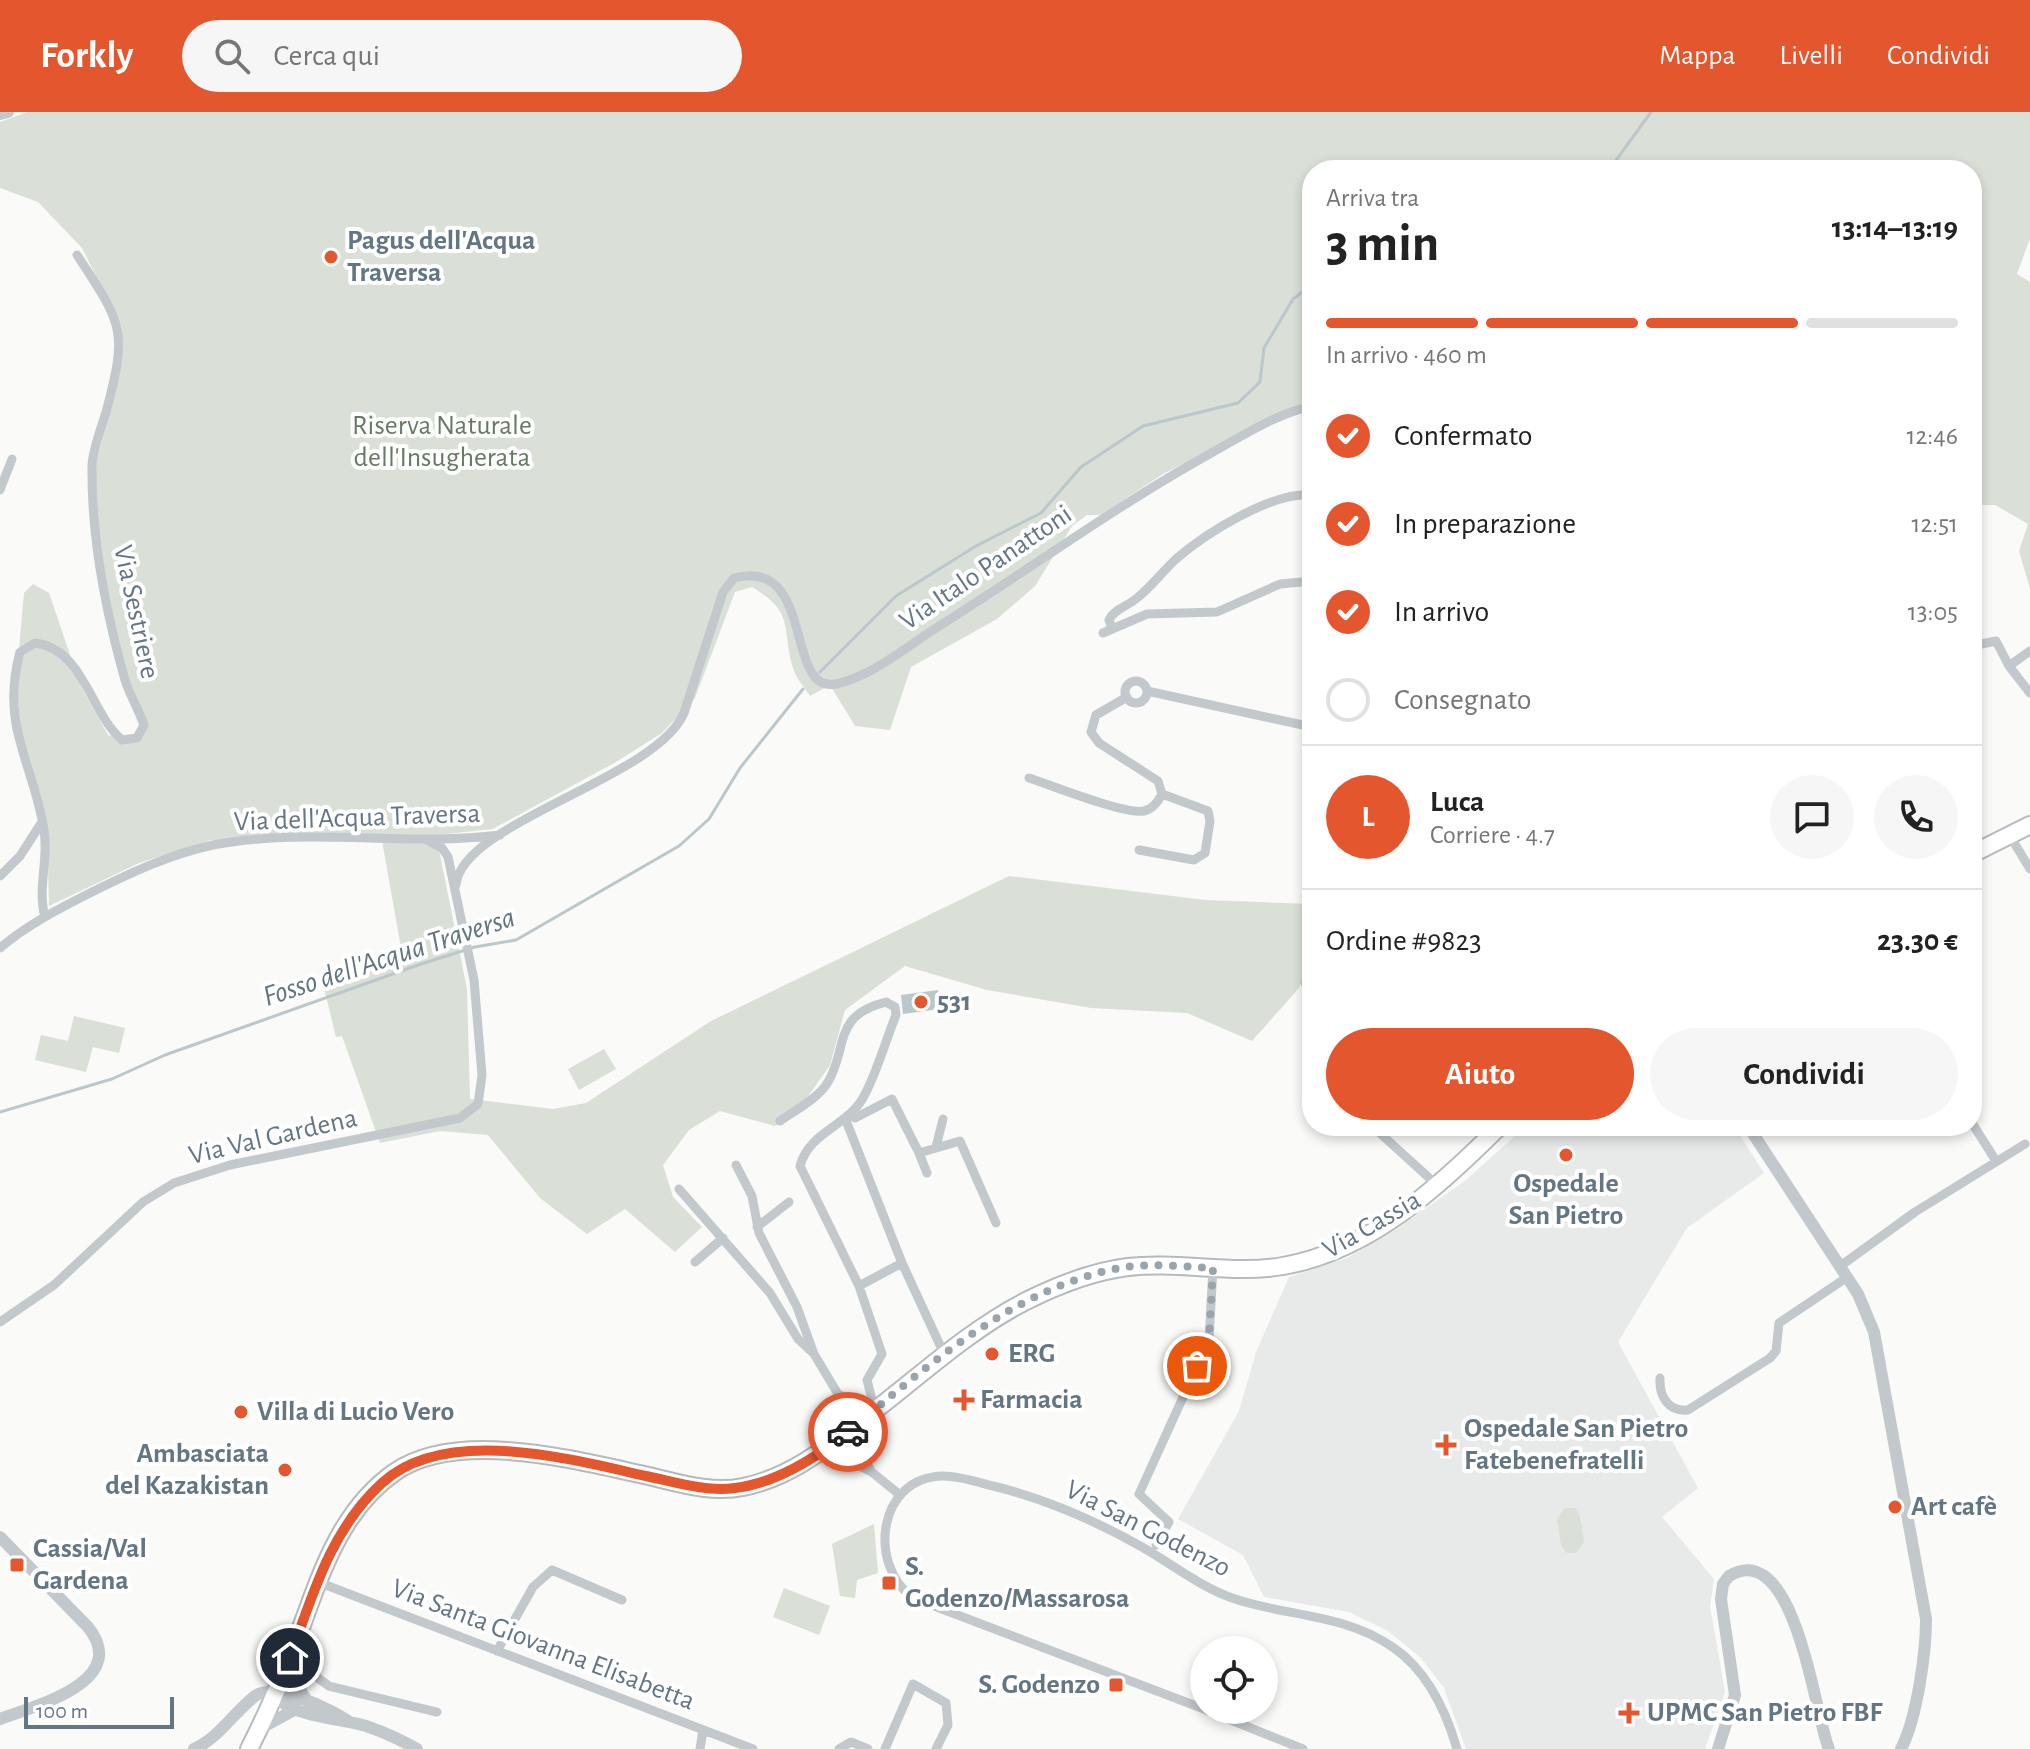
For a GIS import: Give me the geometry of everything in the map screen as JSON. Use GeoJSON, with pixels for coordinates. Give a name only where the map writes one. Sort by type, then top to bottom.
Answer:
{"type":"FeatureCollection","features":[{"type":"Feature","properties":{"kind":"main road"},"geometry":{"type":"LineString","coordinates":[[1982,849],[2030,825]]}},
{"type":"Feature","properties":{"kind":"main road","name":"Via Cassia"},"geometry":{"type":"LineString","coordinates":[[249,1749],[342,1532],[375,1489],[399,1470],[425,1458],[455,1452],[496,1452],[586,1463],[723,1489],[768,1480],[828,1449],[945,1356],[1014,1308],[1081,1280],[1128,1267],[1281,1267],[1323,1256],[1382,1225],[1437,1185],[1489,1136]]}},
{"type":"Feature","properties":{"kind":"street"},"geometry":{"type":"LineString","coordinates":[[0,114],[8,112]]}},
{"type":"Feature","properties":{"kind":"street","name":"Via Sestriere"},"geometry":{"type":"LineString","coordinates":[[45,917],[41,894],[46,846],[42,822],[24,774],[6,709],[10,681],[24,647],[40,644],[59,654],[88,687],[107,723],[122,740],[137,738],[144,726],[118,653],[95,529],[92,461],[115,379],[120,328],[107,300],[77,255]]}},
{"type":"Feature","properties":{"kind":"street","name":"Via Italo Panattoni"},"geometry":{"type":"LineString","coordinates":[[731,580],[753,577],[778,590],[794,615],[810,676],[823,684],[841,682],[892,658],[1101,518],[1236,440],[1302,410]]}},
{"type":"Feature","properties":{"kind":"street"},"geometry":{"type":"LineString","coordinates":[[0,490],[12,459]]}},
{"type":"Feature","properties":{"kind":"street"},"geometry":{"type":"LineString","coordinates":[[1302,495],[1287,495],[1206,537],[1173,562],[1137,599],[1112,614],[1107,630],[1125,621],[1168,611],[1223,611],[1280,584],[1302,582]]}},
{"type":"Feature","properties":{"kind":"street","name":"Via dell'Acqua Traversa"},"geometry":{"type":"LineString","coordinates":[[456,885],[464,861],[500,835],[651,749],[674,731],[684,713],[723,592],[731,580]]}},
{"type":"Feature","properties":{"kind":"street"},"geometry":{"type":"LineString","coordinates":[[1982,644],[1996,641],[2009,666],[2030,693]]}},
{"type":"Feature","properties":{"kind":"street"},"geometry":{"type":"LineString","coordinates":[[2009,666],[2030,651]]}},
{"type":"Feature","properties":{"kind":"street"},"geometry":{"type":"LineString","coordinates":[[1135,681],[1144,684],[1147,691],[1144,700],[1138,703],[1127,697],[1127,687],[1135,681]]}},
{"type":"Feature","properties":{"kind":"street"},"geometry":{"type":"LineString","coordinates":[[1147,691],[1302,725]]}},
{"type":"Feature","properties":{"kind":"street"},"geometry":{"type":"LineString","coordinates":[[1127,697],[1096,715],[1092,735],[1155,778],[1162,794],[1208,811],[1210,821],[1205,853],[1194,860],[1139,850]]}},
{"type":"Feature","properties":{"kind":"street"},"geometry":{"type":"LineString","coordinates":[[1029,778],[1138,812],[1152,808],[1162,794]]}},
{"type":"Feature","properties":{"kind":"street"},"geometry":{"type":"LineString","coordinates":[[0,876],[25,850],[42,822]]}},
{"type":"Feature","properties":{"kind":"street","name":"Via dell'Acqua Traversa"},"geometry":{"type":"LineString","coordinates":[[0,948],[45,917],[138,870],[214,845],[278,840],[461,841],[500,835]]}},
{"type":"Feature","properties":{"kind":"street"},"geometry":{"type":"LineString","coordinates":[[2010,836],[2030,869]]}},
{"type":"Feature","properties":{"kind":"street"},"geometry":{"type":"LineString","coordinates":[[427,840],[444,850],[456,885]]}},
{"type":"Feature","properties":{"kind":"street","name":"Via Val Gardena"},"geometry":{"type":"LineString","coordinates":[[0,1322],[54,1285],[143,1202],[174,1183],[230,1165],[460,1118],[478,1104],[482,1086],[469,954],[456,885]]}},
{"type":"Feature","properties":{"kind":"street"},"geometry":{"type":"LineString","coordinates":[[780,1121],[825,1087],[851,1021],[878,1004],[891,1003],[896,1015],[863,1098],[848,1116],[811,1142],[800,1166],[859,1286],[882,1354],[867,1380],[874,1411]]}},
{"type":"Feature","properties":{"kind":"street"},"geometry":{"type":"LineString","coordinates":[[848,1116],[855,1118],[892,1099],[927,1173]]}},
{"type":"Feature","properties":{"kind":"street"},"geometry":{"type":"LineString","coordinates":[[848,1116],[902,1263],[945,1356]]}},
{"type":"Feature","properties":{"kind":"street"},"geometry":{"type":"LineString","coordinates":[[936,1147],[943,1119]]}},
{"type":"Feature","properties":{"kind":"street"},"geometry":{"type":"LineString","coordinates":[[1383,1136],[1437,1185]]}},
{"type":"Feature","properties":{"kind":"street"},"geometry":{"type":"LineString","coordinates":[[1754,1136],[1869,1315],[1874,1332],[1925,1608],[1924,1649],[1908,1732],[1901,1749]]}},
{"type":"Feature","properties":{"kind":"street"},"geometry":{"type":"LineString","coordinates":[[1980,1136],[1996,1161]]}},
{"type":"Feature","properties":{"kind":"street"},"geometry":{"type":"LineString","coordinates":[[919,1153],[960,1141],[996,1223]]}},
{"type":"Feature","properties":{"kind":"street"},"geometry":{"type":"LineString","coordinates":[[1660,1378],[1659,1389],[1666,1403],[1679,1411],[1688,1410],[1770,1358],[1776,1351],[1779,1323],[1842,1272],[1996,1161],[2025,1144]]}},
{"type":"Feature","properties":{"kind":"street"},"geometry":{"type":"LineString","coordinates":[[736,1165],[752,1196],[757,1227],[797,1307],[814,1354],[838,1394],[847,1433],[873,1473]]}},
{"type":"Feature","properties":{"kind":"street"},"geometry":{"type":"LineString","coordinates":[[679,1189],[774,1299],[799,1340],[814,1354]]}},
{"type":"Feature","properties":{"kind":"street"},"geometry":{"type":"LineString","coordinates":[[692,1202],[702,1193]]}},
{"type":"Feature","properties":{"kind":"street"},"geometry":{"type":"LineString","coordinates":[[757,1227],[789,1202]]}},
{"type":"Feature","properties":{"kind":"street"},"geometry":{"type":"LineString","coordinates":[[695,1262],[723,1238]]}},
{"type":"Feature","properties":{"kind":"street"},"geometry":{"type":"LineString","coordinates":[[859,1286],[902,1263]]}},
{"type":"Feature","properties":{"kind":"street"},"geometry":{"type":"LineString","coordinates":[[1156,1545],[1169,1522],[1139,1494],[1209,1340],[1213,1268]]}},
{"type":"Feature","properties":{"kind":"street"},"geometry":{"type":"LineString","coordinates":[[838,1394],[874,1411]]}},
{"type":"Feature","properties":{"kind":"street"},"geometry":{"type":"LineString","coordinates":[[828,1449],[873,1473],[900,1495],[886,1522],[886,1561],[895,1582],[913,1598],[1190,1704]]}},
{"type":"Feature","properties":{"kind":"street","name":"Via San Godenzo"},"geometry":{"type":"LineString","coordinates":[[900,1495],[918,1482],[944,1476],[1025,1495],[1102,1525],[1230,1597],[1348,1625],[1392,1646],[1412,1665],[1439,1701],[1457,1749]]}},
{"type":"Feature","properties":{"kind":"street"},"geometry":{"type":"LineString","coordinates":[[0,1537],[88,1627],[101,1655],[98,1668],[85,1681],[0,1719]]}},
{"type":"Feature","properties":{"kind":"street"},"geometry":{"type":"LineString","coordinates":[[497,1651],[533,1587],[552,1570],[622,1600]]}},
{"type":"Feature","properties":{"kind":"street"},"geometry":{"type":"LineString","coordinates":[[1718,1749],[1735,1695],[1721,1594],[1729,1576],[1743,1571],[1757,1574],[1772,1585],[1797,1628],[1829,1749]]}},
{"type":"Feature","properties":{"kind":"street","name":"Via Santa Giovanna Elisabetta"},"geometry":{"type":"LineString","coordinates":[[318,1582],[753,1749]]}},
{"type":"Feature","properties":{"kind":"street"},"geometry":{"type":"LineString","coordinates":[[290,1658],[302,1705]]}},
{"type":"Feature","properties":{"kind":"street"},"geometry":{"type":"LineString","coordinates":[[290,1658],[329,1686],[437,1712]]}},
{"type":"Feature","properties":{"kind":"street"},"geometry":{"type":"LineString","coordinates":[[885,1749],[913,1684],[946,1703],[948,1725],[936,1749]]}},
{"type":"Feature","properties":{"kind":"street"},"geometry":{"type":"LineString","coordinates":[[198,1748],[225,1727],[256,1695],[275,1693],[279,1701],[302,1705],[417,1749]]}},
{"type":"Feature","properties":{"kind":"street"},"geometry":{"type":"LineString","coordinates":[[258,1730],[276,1716],[302,1705]]}},
{"type":"Feature","properties":{"kind":"street"},"geometry":{"type":"LineString","coordinates":[[1242,1724],[1303,1749]]}},
{"type":"Feature","properties":{"kind":"street"},"geometry":{"type":"LineString","coordinates":[[700,1749],[703,1730]]}},
{"type":"Feature","properties":{"kind":"street"},"geometry":{"type":"LineString","coordinates":[[839,1749],[851,1742],[868,1749]]}},
{"type":"Feature","properties":{"kind":"shaded area","name":"531"},"geometry":{"type":"Polygon","coordinates":[[[938,990],[940,1009],[903,1014],[901,995],[938,990]]]}},
{"type":"Feature","properties":{"kind":"shaded area","name":"Ospedale San Pietro Fatebenefratelli"},"geometry":{"type":"Polygon","coordinates":[[[1515,1136],[1740,1136],[1764,1173],[1687,1228],[1618,1342],[1698,1488],[1662,1517],[1714,1579],[1710,1606],[1725,1692],[1705,1749],[1466,1749],[1444,1688],[1421,1658],[1388,1631],[1349,1612],[1264,1597],[1243,1555],[1178,1519],[1239,1411],[1256,1352],[1289,1277],[1347,1258],[1397,1229],[1466,1180],[1515,1136]]]}},
{"type":"Feature","properties":{"kind":"green space","name":"Riserva Naturale dell'Insugherata"},"geometry":{"type":"Polygon","coordinates":[[[27,112],[2030,112],[2030,238],[2017,274],[2030,282],[2030,589],[2019,551],[2028,524],[1995,505],[1982,505],[1982,160],[1302,160],[1302,403],[1163,474],[1101,515],[1087,515],[1072,526],[1035,586],[997,619],[911,667],[890,730],[855,726],[830,685],[810,696],[793,668],[781,614],[766,596],[752,587],[735,592],[695,698],[662,733],[616,762],[493,829],[436,835],[467,989],[470,1099],[553,1109],[586,1103],[711,1021],[1009,876],[1205,900],[1302,904],[1302,980],[1299,988],[1252,1041],[1187,1013],[1091,1008],[987,990],[905,966],[845,1010],[830,1065],[795,1115],[775,1126],[720,1111],[689,1130],[663,1165],[673,1197],[702,1227],[675,1252],[625,1209],[587,1234],[540,1198],[488,1135],[440,1131],[380,1143],[342,1036],[336,1037],[323,984],[403,959],[381,835],[211,840],[139,863],[49,906],[47,830],[12,729],[24,593],[33,584],[49,593],[81,687],[108,735],[132,743],[145,727],[122,674],[93,506],[95,466],[120,372],[120,324],[82,248],[38,202],[0,188],[0,122],[27,112]]]}},
{"type":"Feature","properties":{"kind":"green space"},"geometry":{"type":"Polygon","coordinates":[[[74,1016],[125,1028],[119,1053],[93,1047],[86,1072],[35,1060],[41,1035],[68,1041],[74,1016]]]}},
{"type":"Feature","properties":{"kind":"green space"},"geometry":{"type":"Polygon","coordinates":[[[604,1049],[616,1069],[579,1090],[568,1069],[604,1049]]]}},
{"type":"Feature","properties":{"kind":"green space"},"geometry":{"type":"Polygon","coordinates":[[[1565,1508],[1575,1508],[1580,1516],[1584,1542],[1576,1553],[1567,1553],[1561,1545],[1557,1519],[1565,1508]]]}},
{"type":"Feature","properties":{"kind":"green space"},"geometry":{"type":"Polygon","coordinates":[[[874,1524],[878,1573],[857,1580],[855,1598],[840,1596],[832,1544],[874,1524]]]}},
{"type":"Feature","properties":{"kind":"green space"},"geometry":{"type":"Polygon","coordinates":[[[784,1588],[830,1606],[819,1635],[773,1617],[784,1588]]]}},
{"type":"Feature","properties":{"kind":"waterway","name":"Fosso dell'Acqua Traversa"},"geometry":{"type":"LineString","coordinates":[[1616,160],[1651,112]]}},
{"type":"Feature","properties":{"kind":"waterway","name":"Fosso dell'Acqua Traversa"},"geometry":{"type":"LineString","coordinates":[[820,672],[896,596],[976,546],[1041,513],[1081,467],[1143,426],[1238,403],[1260,382],[1264,348],[1293,299],[1302,292]]}},
{"type":"Feature","properties":{"kind":"waterway","name":"Fosso dell'Acqua Traversa"},"geometry":{"type":"LineString","coordinates":[[0,1112],[112,1079],[165,1055],[418,965],[475,947],[516,940],[679,846],[709,819],[740,768],[803,689]]}},
{"type":"Feature","properties":{"kind":"way so far"},"geometry":{"type":"LineString","coordinates":[[848,1432],[959,1345],[1014,1308],[1064,1285],[1128,1267],[1213,1268],[1209,1340],[1197,1366]]}},
{"type":"Feature","properties":{"kind":"place","name":"Pagus dell'Acqua Traversa"},"geometry":{"type":"Point","coordinates":[331,257]}},
{"type":"Feature","properties":{"kind":"place","name":"531"},"geometry":{"type":"Point","coordinates":[921,1002]}},
{"type":"Feature","properties":{"kind":"place","name":"Ospedale San Pietro"},"geometry":{"type":"Point","coordinates":[1566,1155]}},
{"type":"Feature","properties":{"kind":"place","name":"ERG"},"geometry":{"type":"Point","coordinates":[992,1354]}},
{"type":"Feature","properties":{"kind":"place","name":"Farmacia"},"geometry":{"type":"Point","coordinates":[964,1400]}},
{"type":"Feature","properties":{"kind":"place","name":"Villa di Lucio Vero"},"geometry":{"type":"Point","coordinates":[241,1412]}},
{"type":"Feature","properties":{"kind":"place","name":"Ospedale San Pietro Fatebenefratelli"},"geometry":{"type":"Point","coordinates":[1446,1445]}},
{"type":"Feature","properties":{"kind":"place","name":"Ambasciata del Kazakistan"},"geometry":{"type":"Point","coordinates":[285,1470]}},
{"type":"Feature","properties":{"kind":"place","name":"Art cafè"},"geometry":{"type":"Point","coordinates":[1895,1507]}},
{"type":"Feature","properties":{"kind":"place","name":"Cassia/Val Gardena"},"geometry":{"type":"Point","coordinates":[17,1565]}},
{"type":"Feature","properties":{"kind":"place","name":"S. Godenzo/Massarosa"},"geometry":{"type":"Point","coordinates":[889,1583]}},
{"type":"Feature","properties":{"kind":"place","name":"S. Godenzo"},"geometry":{"type":"Point","coordinates":[1116,1685]}},
{"type":"Feature","properties":{"kind":"place","name":"UPMC San Pietro FBF"},"geometry":{"type":"Point","coordinates":[1629,1713]}},
{"type":"Feature","properties":{"kind":"route"},"geometry":{"type":"LineString","coordinates":[[290,1658],[325,1563],[342,1532],[380,1484],[417,1460],[449,1452],[496,1452],[549,1457],[676,1483],[731,1489],[785,1473],[828,1449],[848,1432]]}}]}
